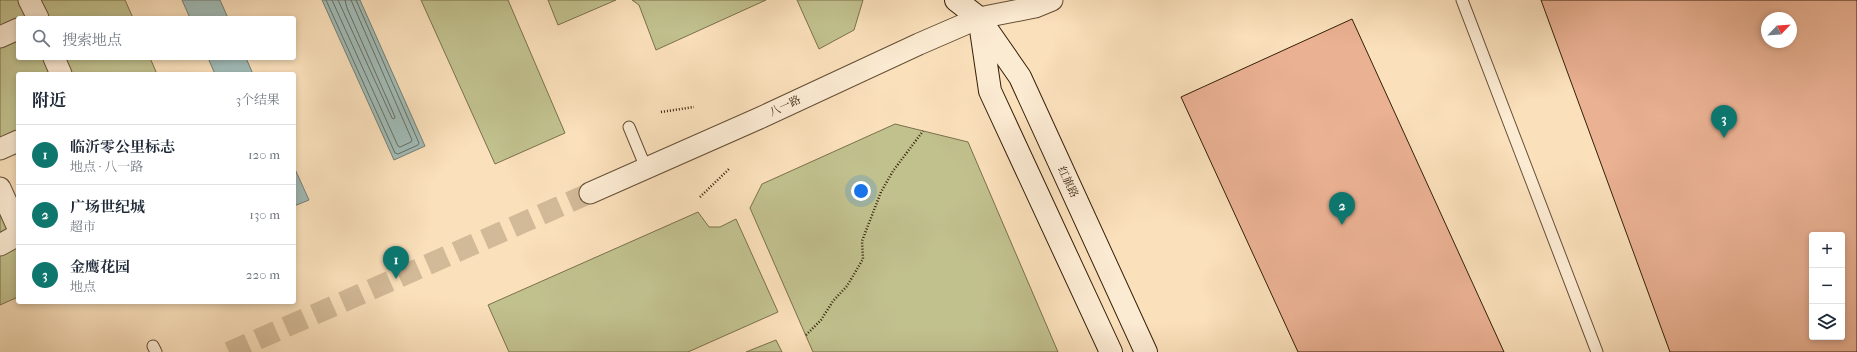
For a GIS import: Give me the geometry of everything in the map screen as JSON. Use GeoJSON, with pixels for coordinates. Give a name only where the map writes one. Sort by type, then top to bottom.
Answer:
{"type":"FeatureCollection","features":[{"type":"Feature","properties":{"kind":"street"},"geometry":{"type":"LineString","coordinates":[[29,0],[37,16]]}},
{"type":"Feature","properties":{"kind":"street","name":"红旗路"},"geometry":{"type":"LineString","coordinates":[[956,0],[977,9],[1020,77],[1146,352]]}},
{"type":"Feature","properties":{"kind":"street","name":"八一路"},"geometry":{"type":"LineString","coordinates":[[590,193],[762,117],[919,44],[977,9],[1005,0]]}},
{"type":"Feature","properties":{"kind":"street","name":"八一路"},"geometry":{"type":"LineString","coordinates":[[977,9],[1035,7],[1052,0]]}},
{"type":"Feature","properties":{"kind":"street"},"geometry":{"type":"LineString","coordinates":[[977,9],[990,91],[1111,352]]}},
{"type":"Feature","properties":{"kind":"street"},"geometry":{"type":"LineString","coordinates":[[0,37],[16,29]]}},
{"type":"Feature","properties":{"kind":"street"},"geometry":{"type":"LineString","coordinates":[[55,60],[60,72]]}},
{"type":"Feature","properties":{"kind":"street"},"geometry":{"type":"LineString","coordinates":[[0,149],[16,142]]}},
{"type":"Feature","properties":{"kind":"street"},"geometry":{"type":"LineString","coordinates":[[0,188],[16,224]]}},
{"type":"Feature","properties":{"kind":"street"},"geometry":{"type":"LineString","coordinates":[[0,245],[16,237]]}},
{"type":"Feature","properties":{"kind":"lane"},"geometry":{"type":"LineString","coordinates":[[1462,0],[1597,352]]}},
{"type":"Feature","properties":{"kind":"lane"},"geometry":{"type":"LineString","coordinates":[[629,127],[646,168]]}},
{"type":"Feature","properties":{"kind":"path"},"geometry":{"type":"LineString","coordinates":[[661,112],[694,107]]}},
{"type":"Feature","properties":{"kind":"path"},"geometry":{"type":"LineString","coordinates":[[806,335],[821,320],[833,301],[847,286],[863,259],[862,241],[881,192],[923,130]]}},
{"type":"Feature","properties":{"kind":"path"},"geometry":{"type":"LineString","coordinates":[[700,197],[730,168]]}},
{"type":"Feature","properties":{"kind":"green space"},"geometry":{"type":"Polygon","coordinates":[[[0,0],[125,0],[132,16],[16,16],[16,60],[151,60],[156,72],[16,72],[16,142],[0,149],[0,0]]]}},
{"type":"Feature","properties":{"kind":"green space"},"geometry":{"type":"Polygon","coordinates":[[[421,0],[508,0],[565,133],[495,164],[421,0]]]}},
{"type":"Feature","properties":{"kind":"green space"},"geometry":{"type":"Polygon","coordinates":[[[548,0],[616,0],[558,25],[548,0]]]}},
{"type":"Feature","properties":{"kind":"green space"},"geometry":{"type":"Polygon","coordinates":[[[632,0],[766,0],[656,50],[639,5],[632,0]]]}},
{"type":"Feature","properties":{"kind":"green space"},"geometry":{"type":"Polygon","coordinates":[[[797,0],[863,0],[854,30],[819,49],[797,0]]]}},
{"type":"Feature","properties":{"kind":"green space"},"geometry":{"type":"Polygon","coordinates":[[[895,124],[968,142],[1058,352],[813,352],[750,208],[762,184],[895,124]]]}},
{"type":"Feature","properties":{"kind":"green space"},"geometry":{"type":"Polygon","coordinates":[[[0,188],[16,224],[16,298],[0,305],[0,188]]]}},
{"type":"Feature","properties":{"kind":"green space"},"geometry":{"type":"Polygon","coordinates":[[[698,212],[709,227],[720,227],[736,219],[778,312],[688,352],[509,352],[488,305],[698,212]]]}},
{"type":"Feature","properties":{"kind":"green space"},"geometry":{"type":"Polygon","coordinates":[[[776,340],[782,352],[746,352],[776,340]]]}},
{"type":"Feature","properties":{"kind":"water"},"geometry":{"type":"Polygon","coordinates":[[[182,0],[220,0],[227,16],[189,16],[182,0]]]}},
{"type":"Feature","properties":{"kind":"water"},"geometry":{"type":"Polygon","coordinates":[[[322,0],[360,0],[425,146],[394,160],[322,0]]]}},
{"type":"Feature","properties":{"kind":"water"},"geometry":{"type":"Polygon","coordinates":[[[209,60],[247,60],[252,72],[214,72],[209,60]]]}},
{"type":"Feature","properties":{"kind":"water"},"geometry":{"type":"Polygon","coordinates":[[[296,171],[309,200],[296,205],[296,171]]]}},
{"type":"Feature","properties":{"kind":"building"},"geometry":{"type":"Polygon","coordinates":[[[1541,0],[1857,0],[1857,352],[1670,352],[1541,0]]]}},
{"type":"Feature","properties":{"kind":"building"},"geometry":{"type":"Polygon","coordinates":[[[1352,19],[1504,352],[1298,352],[1181,97],[1352,19]]]}},
{"type":"Feature","properties":{"kind":"tunnel"},"geometry":{"type":"LineString","coordinates":[[229,352],[590,193]]}},
{"type":"Feature","properties":{"kind":"place","name":"金鹰花园"},"geometry":{"type":"Point","coordinates":[1724,138]}},
{"type":"Feature","properties":{"kind":"place","name":"广场世纪城"},"geometry":{"type":"Point","coordinates":[1342,225]}},
{"type":"Feature","properties":{"kind":"place","name":"临沂零公里标志"},"geometry":{"type":"Point","coordinates":[396,279]}}]}
